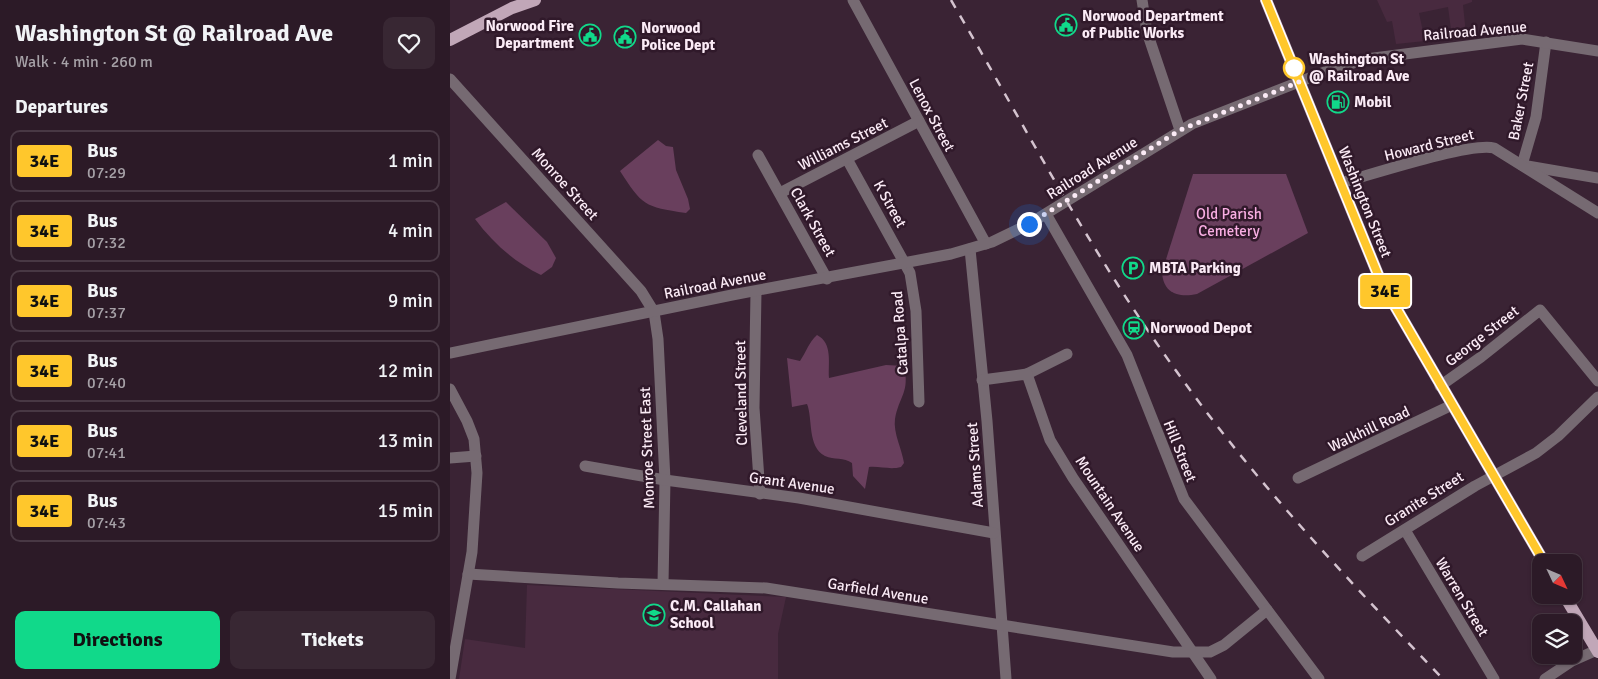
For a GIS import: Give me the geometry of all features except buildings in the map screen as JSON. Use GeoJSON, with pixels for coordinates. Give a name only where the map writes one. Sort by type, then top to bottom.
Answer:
{"type":"FeatureCollection","features":[{"type":"Feature","properties":{"kind":"main road"},"geometry":{"type":"LineString","coordinates":[[450,40],[512,8],[536,0]]}},
{"type":"Feature","properties":{"kind":"main road","name":"Washington Street"},"geometry":{"type":"LineString","coordinates":[[1266,0],[1381,282],[1539,554]]}},
{"type":"Feature","properties":{"kind":"main road"},"geometry":{"type":"LineString","coordinates":[[1569,604],[1597,651]]}},
{"type":"Feature","properties":{"kind":"street","name":"Lenox Street"},"geometry":{"type":"LineString","coordinates":[[853,0],[986,244]]}},
{"type":"Feature","properties":{"kind":"street"},"geometry":{"type":"LineString","coordinates":[[1142,0],[1148,37],[1180,130]]}},
{"type":"Feature","properties":{"kind":"street","name":"Railroad Avenue"},"geometry":{"type":"LineString","coordinates":[[450,353],[906,264],[986,244],[1046,214],[1180,130],[1299,82],[1366,59],[1399,53],[1522,39],[1598,51]]}},
{"type":"Feature","properties":{"kind":"street","name":"Baker Street"},"geometry":{"type":"LineString","coordinates":[[1522,165],[1536,117],[1546,42]]}},
{"type":"Feature","properties":{"kind":"street","name":"Monroe Street"},"geometry":{"type":"LineString","coordinates":[[450,79],[634,284],[654,312]]}},
{"type":"Feature","properties":{"kind":"street","name":"Williams Street"},"geometry":{"type":"LineString","coordinates":[[780,193],[919,122]]}},
{"type":"Feature","properties":{"kind":"street","name":"Howard Street"},"geometry":{"type":"LineString","coordinates":[[1340,183],[1463,150],[1486,146],[1494,148],[1598,213]]}},
{"type":"Feature","properties":{"kind":"street","name":"Clark Street"},"geometry":{"type":"LineString","coordinates":[[758,155],[827,278]]}},
{"type":"Feature","properties":{"kind":"street","name":"K Street"},"geometry":{"type":"LineString","coordinates":[[847,159],[906,264]]}},
{"type":"Feature","properties":{"kind":"street"},"geometry":{"type":"LineString","coordinates":[[1522,165],[1598,178]]}},
{"type":"Feature","properties":{"kind":"street","name":"Hill Street"},"geometry":{"type":"LineString","coordinates":[[1046,214],[1127,355],[1184,499],[1319,679]]}},
{"type":"Feature","properties":{"kind":"street","name":"Adams Street"},"geometry":{"type":"LineString","coordinates":[[970,249],[1003,625],[1006,679]]}},
{"type":"Feature","properties":{"kind":"street","name":"Catalpa Road"},"geometry":{"type":"LineString","coordinates":[[906,264],[910,273],[916,311],[919,402]]}},
{"type":"Feature","properties":{"kind":"street","name":"Cleveland Street"},"geometry":{"type":"LineString","coordinates":[[756,292],[754,408],[760,494]]}},
{"type":"Feature","properties":{"kind":"street","name":"George Street"},"geometry":{"type":"LineString","coordinates":[[1440,386],[1481,357],[1540,310],[1598,381]]}},
{"type":"Feature","properties":{"kind":"street","name":"Monroe Street East"},"geometry":{"type":"LineString","coordinates":[[654,312],[658,339],[665,480],[663,584]]}},
{"type":"Feature","properties":{"kind":"street"},"geometry":{"type":"LineString","coordinates":[[982,380],[1027,374],[1067,354]]}},
{"type":"Feature","properties":{"kind":"street","name":"Mountain Avenue"},"geometry":{"type":"LineString","coordinates":[[1027,374],[1050,440],[1073,478],[1211,679]]}},
{"type":"Feature","properties":{"kind":"street"},"geometry":{"type":"LineString","coordinates":[[450,389],[467,421],[476,456],[475,511],[468,574],[450,679]]}},
{"type":"Feature","properties":{"kind":"street","name":"Granite Street"},"geometry":{"type":"LineString","coordinates":[[1362,556],[1493,476],[1524,460],[1546,445],[1598,397]]}},
{"type":"Feature","properties":{"kind":"street","name":"Walkhill Road"},"geometry":{"type":"LineString","coordinates":[[1298,478],[1452,406]]}},
{"type":"Feature","properties":{"kind":"street"},"geometry":{"type":"LineString","coordinates":[[450,458],[476,456]]}},
{"type":"Feature","properties":{"kind":"street","name":"Grant Avenue"},"geometry":{"type":"LineString","coordinates":[[585,466],[665,480],[828,503],[994,534]]}},
{"type":"Feature","properties":{"kind":"street","name":"Warren Street"},"geometry":{"type":"LineString","coordinates":[[1404,530],[1494,679]]}},
{"type":"Feature","properties":{"kind":"street","name":"Garfield Avenue"},"geometry":{"type":"LineString","coordinates":[[468,574],[766,588],[1159,650],[1194,653],[1210,652],[1224,644],[1267,610]]}},
{"type":"Feature","properties":{"kind":"street"},"geometry":{"type":"LineString","coordinates":[[1545,679],[1572,661],[1597,651]]}},
{"type":"Feature","properties":{"kind":"shaded area"},"geometry":{"type":"Polygon","coordinates":[[[1377,0],[1472,0],[1472,2],[1463,5],[1466,34],[1452,37],[1448,7],[1419,13],[1425,41],[1396,44],[1392,21],[1387,22],[1377,0]]]}},
{"type":"Feature","properties":{"kind":"shaded area","name":"C.M. Callahan School"},"geometry":{"type":"Polygon","coordinates":[[[527,585],[786,597],[778,634],[778,679],[459,679],[465,639],[525,648],[527,585]]]}},
{"type":"Feature","properties":{"kind":"green space"},"geometry":{"type":"Polygon","coordinates":[[[658,140],[666,146],[673,147],[676,170],[690,209],[686,213],[661,209],[645,202],[639,198],[620,171],[658,140]]]}},
{"type":"Feature","properties":{"kind":"green space","name":"Old Parish Cemetery"},"geometry":{"type":"Polygon","coordinates":[[[1193,174],[1286,174],[1308,233],[1197,294],[1184,295],[1173,292],[1165,285],[1162,272],[1193,174]]]}},
{"type":"Feature","properties":{"kind":"green space"},"geometry":{"type":"Polygon","coordinates":[[[506,202],[547,242],[556,258],[552,267],[541,275],[505,251],[475,219],[506,202]]]}},
{"type":"Feature","properties":{"kind":"green space"},"geometry":{"type":"Polygon","coordinates":[[[817,335],[828,348],[829,378],[886,365],[904,366],[906,375],[905,389],[897,411],[895,424],[904,463],[901,467],[897,468],[869,467],[865,489],[853,476],[852,463],[825,456],[819,452],[813,439],[807,404],[792,407],[787,358],[800,361],[817,335]]]}},
{"type":"Feature","properties":{"kind":"railway"},"geometry":{"type":"LineString","coordinates":[[951,0],[1087,236],[1146,328],[1177,372],[1207,413],[1271,492],[1338,568],[1443,679]]}},
{"type":"Feature","properties":{"kind":"bus line","name":"34E"},"geometry":{"type":"LineString","coordinates":[[1266,0],[1366,250],[1381,282],[1539,554]]}},
{"type":"Feature","properties":{"kind":"place","name":"Norwood Department of Public Works"},"geometry":{"type":"Point","coordinates":[1066,25]}},
{"type":"Feature","properties":{"kind":"place","name":"Norwood Fire Department"},"geometry":{"type":"Point","coordinates":[590,35]}},
{"type":"Feature","properties":{"kind":"place","name":"Norwood Police Dept"},"geometry":{"type":"Point","coordinates":[625,37]}},
{"type":"Feature","properties":{"kind":"place","name":"Washington St @ Railroad Ave"},"geometry":{"type":"Point","coordinates":[1294,68]}},
{"type":"Feature","properties":{"kind":"place","name":"Mobil"},"geometry":{"type":"Point","coordinates":[1338,102]}},
{"type":"Feature","properties":{"kind":"place","name":"MBTA Parking"},"geometry":{"type":"Point","coordinates":[1133,268]}},
{"type":"Feature","properties":{"kind":"place","name":"Norwood Depot"},"geometry":{"type":"Point","coordinates":[1134,328]}},
{"type":"Feature","properties":{"kind":"place","name":"C.M. Callahan School"},"geometry":{"type":"Point","coordinates":[654,615]}},
{"type":"Feature","properties":{"kind":"route"},"geometry":{"type":"LineString","coordinates":[[1029,224],[1180,130],[1299,82],[1294,68]]}}]}
